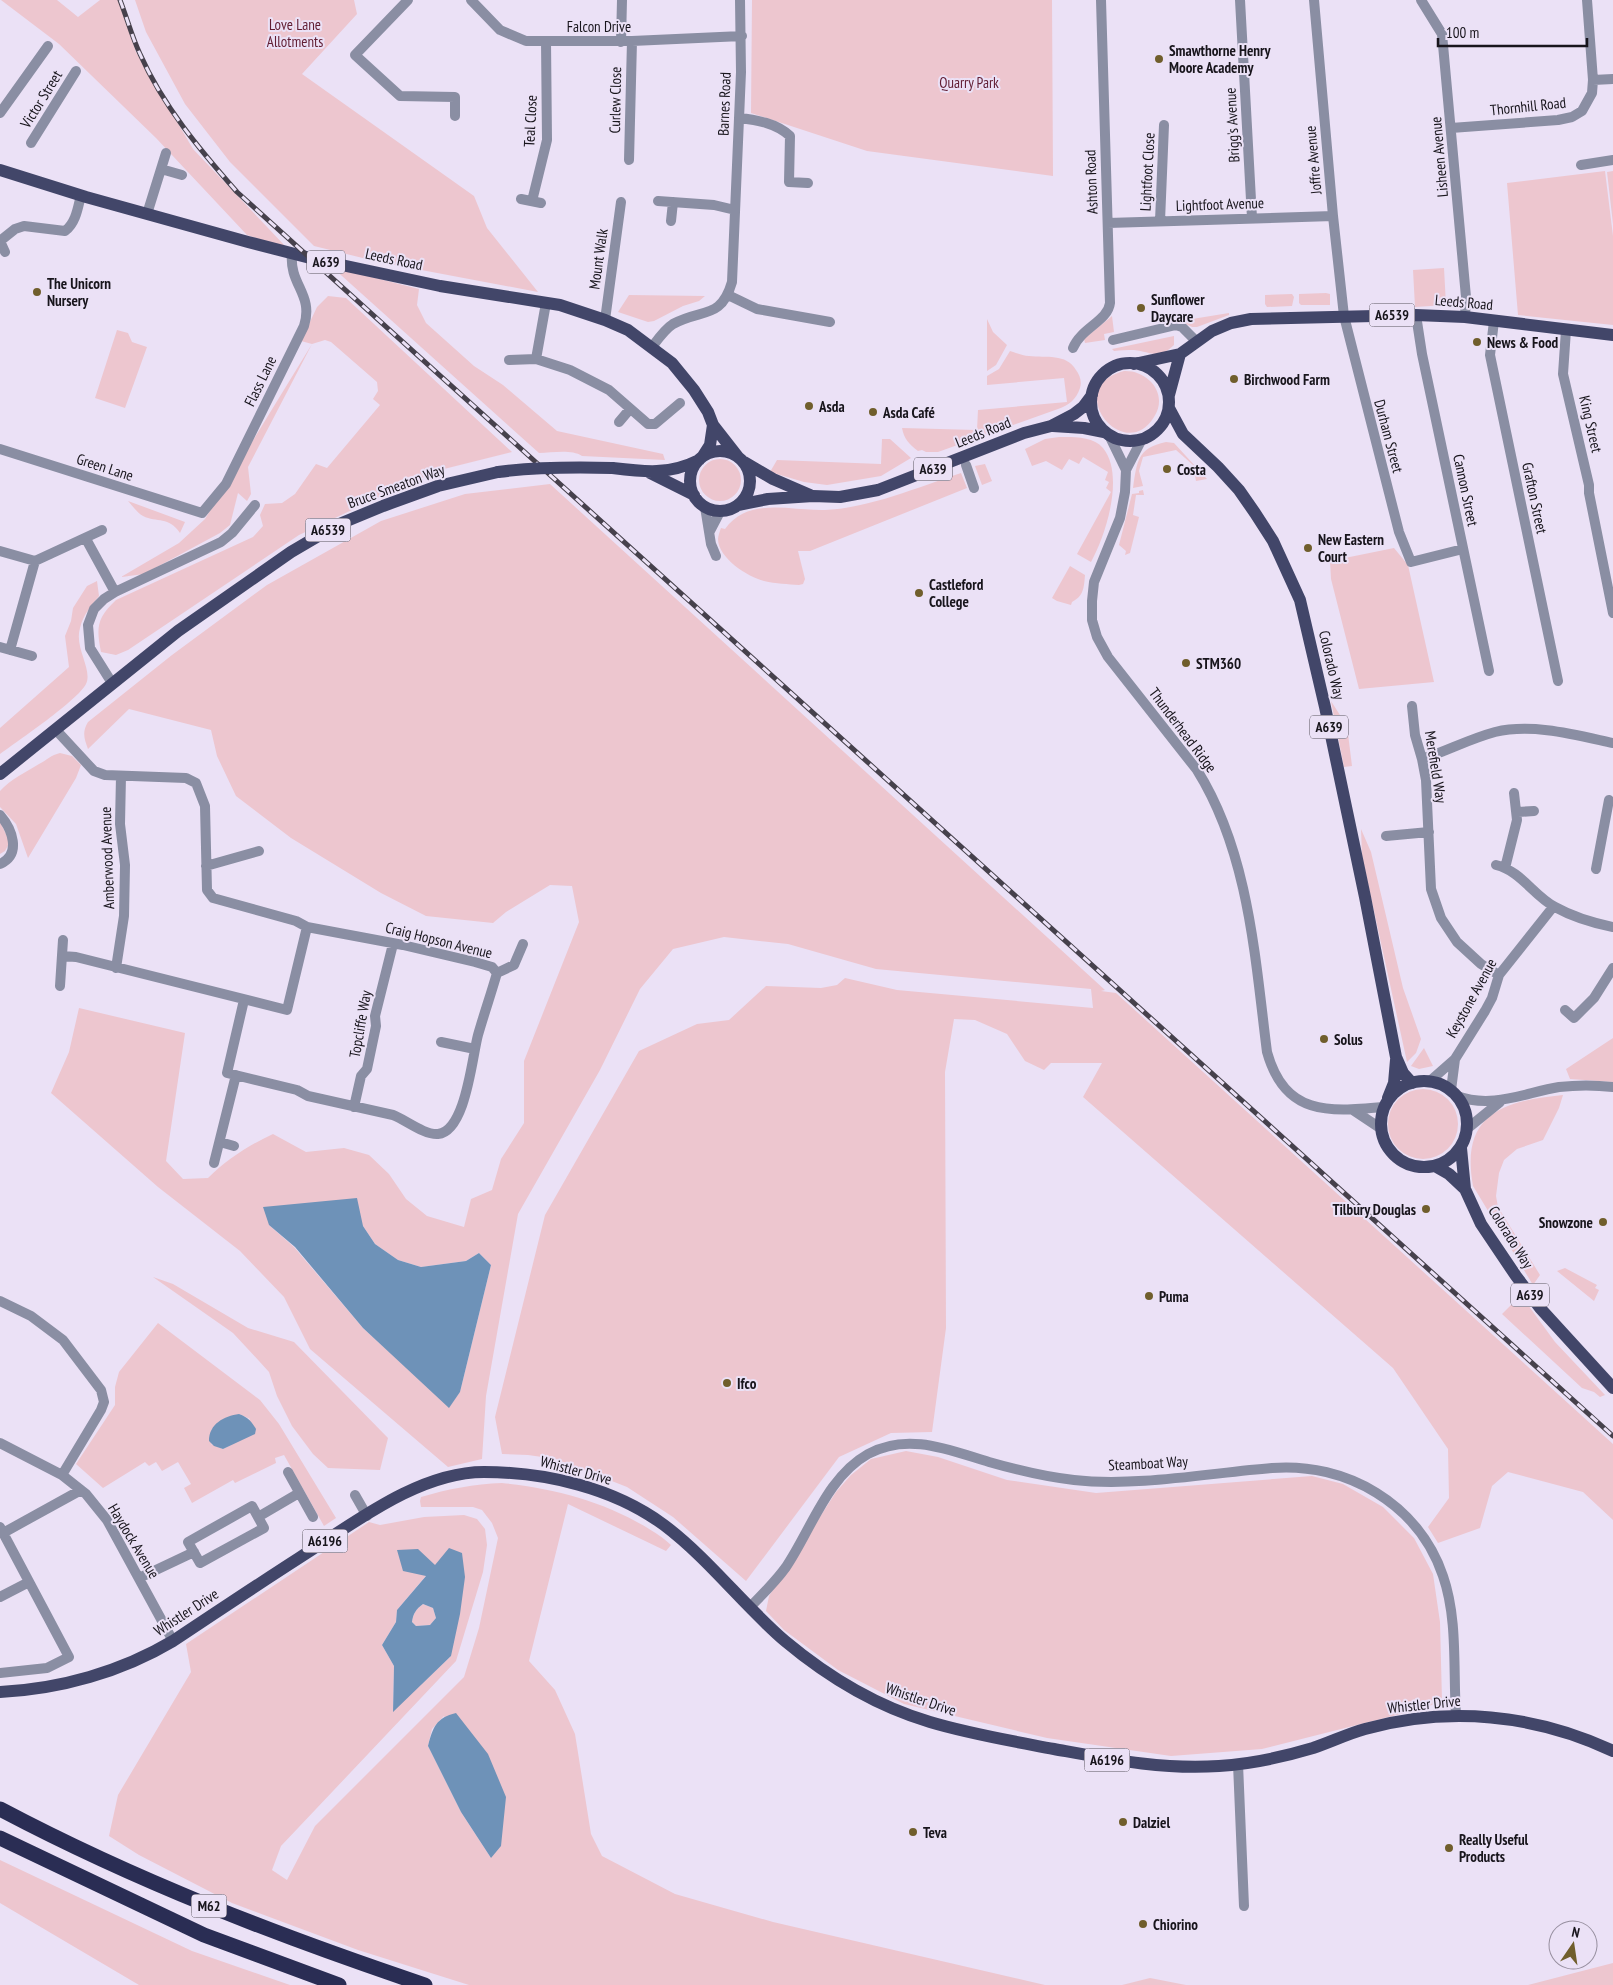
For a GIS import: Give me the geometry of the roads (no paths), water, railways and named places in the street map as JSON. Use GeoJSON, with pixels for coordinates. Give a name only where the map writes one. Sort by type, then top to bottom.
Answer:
{"type":"FeatureCollection","features":[{"type":"Feature","properties":{"kind":"highway","name":"M62"},"geometry":{"type":"LineString","coordinates":[[0,1809],[58,1840],[172,1892],[327,1952],[425,1985]]}},
{"type":"Feature","properties":{"kind":"highway","name":"M62"},"geometry":{"type":"LineString","coordinates":[[0,1838],[204,1935],[339,1985]]}},
{"type":"Feature","properties":{"kind":"main road","name":"Leeds Road"},"geometry":{"type":"LineString","coordinates":[[0,170],[147,214],[292,254],[440,286],[546,303],[582,312],[628,330],[672,363],[694,390],[708,412],[713,425],[740,459],[750,478],[748,491],[738,504]]}},
{"type":"Feature","properties":{"kind":"main road","name":"Leeds Road"},"geometry":{"type":"LineString","coordinates":[[1134,364],[1180,354],[1212,331],[1231,323],[1251,318],[1416,315],[1465,317],[1613,335]]}},
{"type":"Feature","properties":{"kind":"main road"},"geometry":{"type":"LineString","coordinates":[[1147,437],[1160,428],[1166,418],[1180,354]]}},
{"type":"Feature","properties":{"kind":"main road"},"geometry":{"type":"LineString","coordinates":[[1169,402],[1164,384],[1157,374],[1146,367],[1134,364],[1119,365],[1105,373],[1094,386],[1092,394],[1093,415],[1107,434],[1125,441],[1168,432],[1183,434]]}},
{"type":"Feature","properties":{"kind":"main road","name":"A639"},"geometry":{"type":"LineString","coordinates":[[1051,426],[1075,414],[1083,407],[1092,394]]}},
{"type":"Feature","properties":{"kind":"main road","name":"Colorado Way"},"geometry":{"type":"LineString","coordinates":[[1169,402],[1183,434],[1239,490],[1255,513],[1273,541],[1300,600],[1325,707],[1396,1057],[1403,1073],[1412,1083]]}},
{"type":"Feature","properties":{"kind":"main road"},"geometry":{"type":"LineString","coordinates":[[713,425],[710,445],[691,476],[691,486],[694,495],[705,506],[722,510]]}},
{"type":"Feature","properties":{"kind":"main road","name":"Leeds Road"},"geometry":{"type":"LineString","coordinates":[[813,496],[840,497],[878,490],[1024,434],[1051,426]]}},
{"type":"Feature","properties":{"kind":"main road","name":"A639"},"geometry":{"type":"LineString","coordinates":[[1051,426],[1084,428],[1107,434]]}},
{"type":"Feature","properties":{"kind":"main road","name":"A639"},"geometry":{"type":"LineString","coordinates":[[701,458],[720,451],[729,452],[773,479],[813,496]]}},
{"type":"Feature","properties":{"kind":"main road","name":"Bruce Smeaton Way"},"geometry":{"type":"LineString","coordinates":[[0,774],[178,631],[291,552],[337,525],[438,486],[498,472],[539,468],[612,468],[650,473],[684,467],[701,458]]}},
{"type":"Feature","properties":{"kind":"main road","name":"Bruce Smeaton Way"},"geometry":{"type":"LineString","coordinates":[[650,473],[694,495]]}},
{"type":"Feature","properties":{"kind":"main road","name":"A639"},"geometry":{"type":"LineString","coordinates":[[722,510],[738,504],[768,498],[813,496]]}},
{"type":"Feature","properties":{"kind":"main road","name":"Colorado Way"},"geometry":{"type":"LineString","coordinates":[[1386,1103],[1394,1083],[1396,1057]]}},
{"type":"Feature","properties":{"kind":"main road"},"geometry":{"type":"LineString","coordinates":[[1386,1103],[1403,1086],[1430,1081],[1440,1084],[1454,1093],[1464,1108],[1468,1128]]}},
{"type":"Feature","properties":{"kind":"main road","name":"A639"},"geometry":{"type":"LineString","coordinates":[[1380,1128],[1386,1103]]}},
{"type":"Feature","properties":{"kind":"main road"},"geometry":{"type":"LineString","coordinates":[[1380,1128],[1386,1146],[1399,1160],[1410,1166],[1422,1168],[1435,1166],[1449,1160],[1461,1148]]}},
{"type":"Feature","properties":{"kind":"main road","name":"A639"},"geometry":{"type":"LineString","coordinates":[[1461,1148],[1468,1128]]}},
{"type":"Feature","properties":{"kind":"main road","name":"Colorado Way"},"geometry":{"type":"LineString","coordinates":[[1461,1148],[1465,1189],[1481,1224],[1540,1308],[1613,1388]]}},
{"type":"Feature","properties":{"kind":"main road","name":"Colorado Way"},"geometry":{"type":"LineString","coordinates":[[1435,1166],[1449,1174],[1465,1189]]}},
{"type":"Feature","properties":{"kind":"main road","name":"Whistler Drive"},"geometry":{"type":"LineString","coordinates":[[0,1692],[39,1688],[85,1679],[117,1668],[173,1641],[366,1516],[402,1495],[454,1475],[472,1472],[505,1473],[531,1475],[591,1488],[629,1504],[662,1524],[690,1546],[784,1639],[841,1682],[890,1708],[928,1721],[1097,1758],[1175,1767],[1238,1764],[1294,1754],[1360,1730],[1393,1722],[1456,1715],[1516,1720],[1578,1736],[1613,1752]]}},
{"type":"Feature","properties":{"kind":"street"},"geometry":{"type":"LineString","coordinates":[[408,0],[355,55],[400,96],[455,97],[456,116]]}},
{"type":"Feature","properties":{"kind":"street","name":"Falcon Drive"},"geometry":{"type":"LineString","coordinates":[[472,0],[500,30],[526,41],[626,42],[742,36]]}},
{"type":"Feature","properties":{"kind":"street","name":"Curlew Close"},"geometry":{"type":"LineString","coordinates":[[622,0],[626,42],[629,160]]}},
{"type":"Feature","properties":{"kind":"street","name":"Barnes Road"},"geometry":{"type":"LineString","coordinates":[[728,295],[732,282],[739,118],[742,36],[740,0]]}},
{"type":"Feature","properties":{"kind":"street","name":"Ashton Road"},"geometry":{"type":"LineString","coordinates":[[1073,348],[1079,336],[1109,309],[1101,0]]}},
{"type":"Feature","properties":{"kind":"street","name":"Brigg's Avenue"},"geometry":{"type":"LineString","coordinates":[[1240,0],[1252,218]]}},
{"type":"Feature","properties":{"kind":"street","name":"Joffre Avenue"},"geometry":{"type":"LineString","coordinates":[[1314,0],[1344,316]]}},
{"type":"Feature","properties":{"kind":"street","name":"Lisheen Avenue"},"geometry":{"type":"LineString","coordinates":[[1421,0],[1442,34],[1466,297],[1465,317]]}},
{"type":"Feature","properties":{"kind":"street","name":"Thornhill Road"},"geometry":{"type":"LineString","coordinates":[[1451,128],[1558,120],[1572,117],[1582,111],[1592,93],[1593,80],[1587,0]]}},
{"type":"Feature","properties":{"kind":"street","name":"Teal Close"},"geometry":{"type":"LineString","coordinates":[[521,199],[536,202],[547,140],[546,41]]}},
{"type":"Feature","properties":{"kind":"street"},"geometry":{"type":"LineString","coordinates":[[0,113],[48,46]]}},
{"type":"Feature","properties":{"kind":"street","name":"Victor Street"},"geometry":{"type":"LineString","coordinates":[[31,143],[76,71]]}},
{"type":"Feature","properties":{"kind":"street"},"geometry":{"type":"LineString","coordinates":[[1593,80],[1613,79]]}},
{"type":"Feature","properties":{"kind":"street"},"geometry":{"type":"LineString","coordinates":[[739,118],[766,123],[785,131],[790,136],[789,182],[808,183]]}},
{"type":"Feature","properties":{"kind":"street","name":"Lightfoot Close"},"geometry":{"type":"LineString","coordinates":[[1160,221],[1164,125]]}},
{"type":"Feature","properties":{"kind":"street"},"geometry":{"type":"LineString","coordinates":[[147,214],[166,153]]}},
{"type":"Feature","properties":{"kind":"street"},"geometry":{"type":"LineString","coordinates":[[1581,165],[1613,160]]}},
{"type":"Feature","properties":{"kind":"street"},"geometry":{"type":"LineString","coordinates":[[161,169],[182,175]]}},
{"type":"Feature","properties":{"kind":"street"},"geometry":{"type":"LineString","coordinates":[[5,252],[0,241],[15,229],[24,226],[65,231],[70,228],[75,218],[81,195]]}},
{"type":"Feature","properties":{"kind":"street"},"geometry":{"type":"LineString","coordinates":[[658,201],[714,205],[735,210]]}},
{"type":"Feature","properties":{"kind":"street","name":"Mount Walk"},"geometry":{"type":"LineString","coordinates":[[605,320],[621,202]]}},
{"type":"Feature","properties":{"kind":"street"},"geometry":{"type":"LineString","coordinates":[[671,221],[673,202]]}},
{"type":"Feature","properties":{"kind":"street","name":"Lightfoot Avenue"},"geometry":{"type":"LineString","coordinates":[[1108,223],[1333,216]]}},
{"type":"Feature","properties":{"kind":"street","name":"Flass Lane"},"geometry":{"type":"LineString","coordinates":[[202,513],[226,484],[304,326],[307,303],[293,275],[292,254]]}},
{"type":"Feature","properties":{"kind":"street"},"geometry":{"type":"LineString","coordinates":[[652,347],[670,326],[691,316],[717,308],[728,295],[757,309],[830,322]]}},
{"type":"Feature","properties":{"kind":"street"},"geometry":{"type":"LineString","coordinates":[[536,359],[546,303]]}},
{"type":"Feature","properties":{"kind":"street","name":"Cannon Street"},"geometry":{"type":"LineString","coordinates":[[1416,315],[1422,354],[1489,671]]}},
{"type":"Feature","properties":{"kind":"street","name":"Durham Street"},"geometry":{"type":"LineString","coordinates":[[1344,316],[1397,522],[1411,562],[1463,549]]}},
{"type":"Feature","properties":{"kind":"street","name":"Grafton Street"},"geometry":{"type":"LineString","coordinates":[[1494,321],[1490,355],[1558,681]]}},
{"type":"Feature","properties":{"kind":"street"},"geometry":{"type":"LineString","coordinates":[[1113,340],[1176,325],[1182,327],[1196,341]]}},
{"type":"Feature","properties":{"kind":"street","name":"King Street"},"geometry":{"type":"LineString","coordinates":[[1566,330],[1563,374],[1590,485],[1589,493],[1613,613]]}},
{"type":"Feature","properties":{"kind":"street"},"geometry":{"type":"LineString","coordinates":[[508,360],[536,359],[570,370],[609,390],[648,424],[655,424],[680,403]]}},
{"type":"Feature","properties":{"kind":"street"},"geometry":{"type":"LineString","coordinates":[[619,422],[630,409]]}},
{"type":"Feature","properties":{"kind":"street"},"geometry":{"type":"LineString","coordinates":[[1107,434],[1126,470]]}},
{"type":"Feature","properties":{"kind":"street","name":"Thunderhead Ridge"},"geometry":{"type":"LineString","coordinates":[[1147,437],[1126,470],[1125,492],[1120,518],[1094,582],[1092,620],[1097,637],[1108,657],[1197,770],[1207,786],[1226,828],[1239,870],[1267,1052],[1271,1069],[1279,1083],[1289,1094],[1303,1104],[1354,1110],[1386,1103]]}},
{"type":"Feature","properties":{"kind":"street","name":"Green Lane"},"geometry":{"type":"LineString","coordinates":[[0,449],[202,513]]}},
{"type":"Feature","properties":{"kind":"street"},"geometry":{"type":"LineString","coordinates":[[966,465],[974,488]]}},
{"type":"Feature","properties":{"kind":"street"},"geometry":{"type":"LineString","coordinates":[[112,683],[90,648],[88,625],[94,609],[114,592],[220,542],[232,533],[255,505]]}},
{"type":"Feature","properties":{"kind":"street"},"geometry":{"type":"LineString","coordinates":[[705,506],[711,544],[716,556]]}},
{"type":"Feature","properties":{"kind":"street"},"geometry":{"type":"LineString","coordinates":[[710,532],[715,519],[722,510]]}},
{"type":"Feature","properties":{"kind":"street"},"geometry":{"type":"LineString","coordinates":[[0,551],[35,561],[102,530]]}},
{"type":"Feature","properties":{"kind":"street"},"geometry":{"type":"LineString","coordinates":[[86,539],[114,592]]}},
{"type":"Feature","properties":{"kind":"street"},"geometry":{"type":"LineString","coordinates":[[32,656],[5,649],[35,561]]}},
{"type":"Feature","properties":{"kind":"street","name":"Merefield Way"},"geometry":{"type":"LineString","coordinates":[[1412,706],[1415,735],[1422,759],[1429,832],[1431,889],[1442,918],[1457,942],[1481,964],[1499,975]]}},
{"type":"Feature","properties":{"kind":"street","name":"Craig Hopson Avenue"},"geometry":{"type":"LineString","coordinates":[[56,730],[94,771],[105,775],[186,778],[196,783],[206,806],[206,890],[213,898],[296,921],[307,927],[475,962],[492,967],[498,973],[475,1049],[467,1093],[455,1122],[444,1132],[432,1133],[404,1119],[308,1096],[297,1090],[236,1075]]}},
{"type":"Feature","properties":{"kind":"street"},"geometry":{"type":"LineString","coordinates":[[1422,759],[1468,740],[1497,732],[1535,730],[1570,734],[1613,743]]}},
{"type":"Feature","properties":{"kind":"street","name":"Amberwood Avenue"},"geometry":{"type":"LineString","coordinates":[[111,966],[125,907],[125,865],[120,824],[121,776]]}},
{"type":"Feature","properties":{"kind":"street"},"geometry":{"type":"LineString","coordinates":[[1514,793],[1518,812],[1513,839],[1500,866],[1519,877],[1553,907],[1586,921],[1613,927]]}},
{"type":"Feature","properties":{"kind":"street"},"geometry":{"type":"LineString","coordinates":[[1596,869],[1609,829],[1609,800]]}},
{"type":"Feature","properties":{"kind":"street"},"geometry":{"type":"LineString","coordinates":[[1518,812],[1534,811]]}},
{"type":"Feature","properties":{"kind":"street"},"geometry":{"type":"LineString","coordinates":[[0,815],[8,825],[13,840],[13,850],[10,857],[0,864]]}},
{"type":"Feature","properties":{"kind":"street"},"geometry":{"type":"LineString","coordinates":[[1386,836],[1429,832]]}},
{"type":"Feature","properties":{"kind":"street"},"geometry":{"type":"LineString","coordinates":[[206,866],[259,851]]}},
{"type":"Feature","properties":{"kind":"street","name":"Keystone Avenue"},"geometry":{"type":"LineString","coordinates":[[1430,1081],[1454,1059],[1492,998],[1499,975],[1553,907]]}},
{"type":"Feature","properties":{"kind":"street"},"geometry":{"type":"LineString","coordinates":[[62,956],[76,957],[287,1010],[307,927]]}},
{"type":"Feature","properties":{"kind":"street"},"geometry":{"type":"LineString","coordinates":[[60,986],[63,940]]}},
{"type":"Feature","properties":{"kind":"street","name":"Topcliffe Way"},"geometry":{"type":"LineString","coordinates":[[354,1107],[362,1076],[368,1069],[376,1026],[375,1016],[393,944]]}},
{"type":"Feature","properties":{"kind":"street"},"geometry":{"type":"LineString","coordinates":[[498,973],[514,965],[523,944]]}},
{"type":"Feature","properties":{"kind":"street"},"geometry":{"type":"LineString","coordinates":[[1565,1010],[1574,1018],[1594,998],[1613,968]]}},
{"type":"Feature","properties":{"kind":"street"},"geometry":{"type":"LineString","coordinates":[[214,1162],[236,1075],[226,1073],[244,1000]]}},
{"type":"Feature","properties":{"kind":"street"},"geometry":{"type":"LineString","coordinates":[[440,1042],[475,1049]]}},
{"type":"Feature","properties":{"kind":"street","name":"Keystone Avenue"},"geometry":{"type":"LineString","coordinates":[[1454,1059],[1454,1093]]}},
{"type":"Feature","properties":{"kind":"street"},"geometry":{"type":"LineString","coordinates":[[1454,1093],[1480,1102],[1500,1101],[1561,1087],[1599,1085],[1613,1087]]}},
{"type":"Feature","properties":{"kind":"street"},"geometry":{"type":"LineString","coordinates":[[1468,1128],[1500,1101]]}},
{"type":"Feature","properties":{"kind":"street","name":"Thunderhead Ridge"},"geometry":{"type":"LineString","coordinates":[[1354,1110],[1380,1128]]}},
{"type":"Feature","properties":{"kind":"street"},"geometry":{"type":"LineString","coordinates":[[220,1142],[234,1146]]}},
{"type":"Feature","properties":{"kind":"street"},"geometry":{"type":"LineString","coordinates":[[0,1301],[31,1316],[63,1340],[102,1390],[104,1402],[101,1410],[62,1475]]}},
{"type":"Feature","properties":{"kind":"street","name":"Haydock Avenue"},"geometry":{"type":"LineString","coordinates":[[0,1443],[62,1475],[81,1490],[107,1520],[173,1641]]}},
{"type":"Feature","properties":{"kind":"street","name":"Steamboat Way"},"geometry":{"type":"LineString","coordinates":[[751,1606],[785,1568],[841,1476],[852,1465],[868,1454],[897,1444],[908,1443],[940,1447],[1029,1473],[1076,1480],[1156,1479],[1273,1468],[1297,1467],[1315,1469],[1354,1480],[1377,1492],[1409,1520],[1432,1552],[1443,1576],[1449,1602],[1453,1635],[1456,1715]]}},
{"type":"Feature","properties":{"kind":"street"},"geometry":{"type":"LineString","coordinates":[[288,1472],[313,1517]]}},
{"type":"Feature","properties":{"kind":"street"},"geometry":{"type":"LineString","coordinates":[[0,1673],[47,1668],[69,1657],[2,1530],[81,1490]]}},
{"type":"Feature","properties":{"kind":"street"},"geometry":{"type":"LineString","coordinates":[[258,1517],[299,1493]]}},
{"type":"Feature","properties":{"kind":"street"},"geometry":{"type":"LineString","coordinates":[[355,1495],[366,1516]]}},
{"type":"Feature","properties":{"kind":"street"},"geometry":{"type":"LineString","coordinates":[[252,1506],[258,1517],[264,1528],[200,1563],[188,1542],[252,1506]]}},
{"type":"Feature","properties":{"kind":"street"},"geometry":{"type":"LineString","coordinates":[[139,1578],[194,1552]]}},
{"type":"Feature","properties":{"kind":"street"},"geometry":{"type":"LineString","coordinates":[[0,1597],[29,1582]]}},
{"type":"Feature","properties":{"kind":"street"},"geometry":{"type":"LineString","coordinates":[[1238,1764],[1244,1906]]}},
{"type":"Feature","properties":{"kind":"water"},"geometry":{"type":"Polygon","coordinates":[[[357,1198],[363,1226],[375,1244],[398,1260],[421,1267],[466,1261],[479,1253],[491,1265],[460,1392],[449,1408],[363,1328],[295,1247],[269,1225],[263,1207],[357,1198]]]}},
{"type":"Feature","properties":{"kind":"water"},"geometry":{"type":"Polygon","coordinates":[[[239,1414],[251,1422],[256,1429],[255,1434],[223,1449],[214,1446],[209,1441],[210,1435],[218,1422],[239,1414]]]}},
{"type":"Feature","properties":{"kind":"water"},"geometry":{"type":"Polygon","coordinates":[[[449,1548],[462,1553],[465,1577],[460,1614],[451,1656],[393,1712],[394,1666],[382,1645],[396,1622],[397,1610],[426,1576],[403,1571],[397,1550],[418,1549],[435,1565],[449,1548]],[[423,1604],[415,1612],[412,1622],[416,1626],[430,1625],[436,1618],[433,1608],[423,1604]]]}},
{"type":"Feature","properties":{"kind":"water"},"geometry":{"type":"Polygon","coordinates":[[[456,1713],[488,1754],[506,1797],[501,1846],[491,1858],[461,1812],[428,1746],[436,1724],[449,1715],[456,1713]]]}},
{"type":"Feature","properties":{"kind":"railway"},"geometry":{"type":"LineString","coordinates":[[120,0],[137,48],[160,92],[196,144],[237,192],[1613,1436]]}},
{"type":"Feature","properties":{"kind":"place","name":"Smawthorne Henry Moore Academy"},"geometry":{"type":"Point","coordinates":[1159,59]}},
{"type":"Feature","properties":{"kind":"place","name":"The Unicorn Nursery"},"geometry":{"type":"Point","coordinates":[37,292]}},
{"type":"Feature","properties":{"kind":"place","name":"Sunflower Daycare"},"geometry":{"type":"Point","coordinates":[1141,308]}},
{"type":"Feature","properties":{"kind":"place","name":"News & Food"},"geometry":{"type":"Point","coordinates":[1477,342]}},
{"type":"Feature","properties":{"kind":"place","name":"Birchwood Farm"},"geometry":{"type":"Point","coordinates":[1234,379]}},
{"type":"Feature","properties":{"kind":"place","name":"Asda"},"geometry":{"type":"Point","coordinates":[809,406]}},
{"type":"Feature","properties":{"kind":"place","name":"Asda Café"},"geometry":{"type":"Point","coordinates":[873,412]}},
{"type":"Feature","properties":{"kind":"place","name":"Costa"},"geometry":{"type":"Point","coordinates":[1167,469]}},
{"type":"Feature","properties":{"kind":"place","name":"New Eastern Court"},"geometry":{"type":"Point","coordinates":[1308,548]}},
{"type":"Feature","properties":{"kind":"place","name":"Castleford College"},"geometry":{"type":"Point","coordinates":[919,593]}},
{"type":"Feature","properties":{"kind":"place","name":"STM360"},"geometry":{"type":"Point","coordinates":[1186,663]}},
{"type":"Feature","properties":{"kind":"place","name":"Solus"},"geometry":{"type":"Point","coordinates":[1324,1039]}},
{"type":"Feature","properties":{"kind":"place","name":"Tilbury Douglas"},"geometry":{"type":"Point","coordinates":[1426,1209]}},
{"type":"Feature","properties":{"kind":"place","name":"Snowzone"},"geometry":{"type":"Point","coordinates":[1603,1222]}},
{"type":"Feature","properties":{"kind":"place","name":"Puma"},"geometry":{"type":"Point","coordinates":[1149,1296]}},
{"type":"Feature","properties":{"kind":"place","name":"Ifco"},"geometry":{"type":"Point","coordinates":[727,1383]}},
{"type":"Feature","properties":{"kind":"place","name":"Dalziel"},"geometry":{"type":"Point","coordinates":[1123,1822]}},
{"type":"Feature","properties":{"kind":"place","name":"Teva"},"geometry":{"type":"Point","coordinates":[913,1832]}},
{"type":"Feature","properties":{"kind":"place","name":"Really Useful Products"},"geometry":{"type":"Point","coordinates":[1449,1848]}},
{"type":"Feature","properties":{"kind":"place","name":"Chiorino"},"geometry":{"type":"Point","coordinates":[1143,1924]}},
{"type":"Feature","properties":{"kind":"park label","name":"Love Lane Allotments"},"geometry":{"type":"Point","coordinates":[295,32]}},
{"type":"Feature","properties":{"kind":"park label","name":"Quarry Park"},"geometry":{"type":"Point","coordinates":[969,82]}}]}
